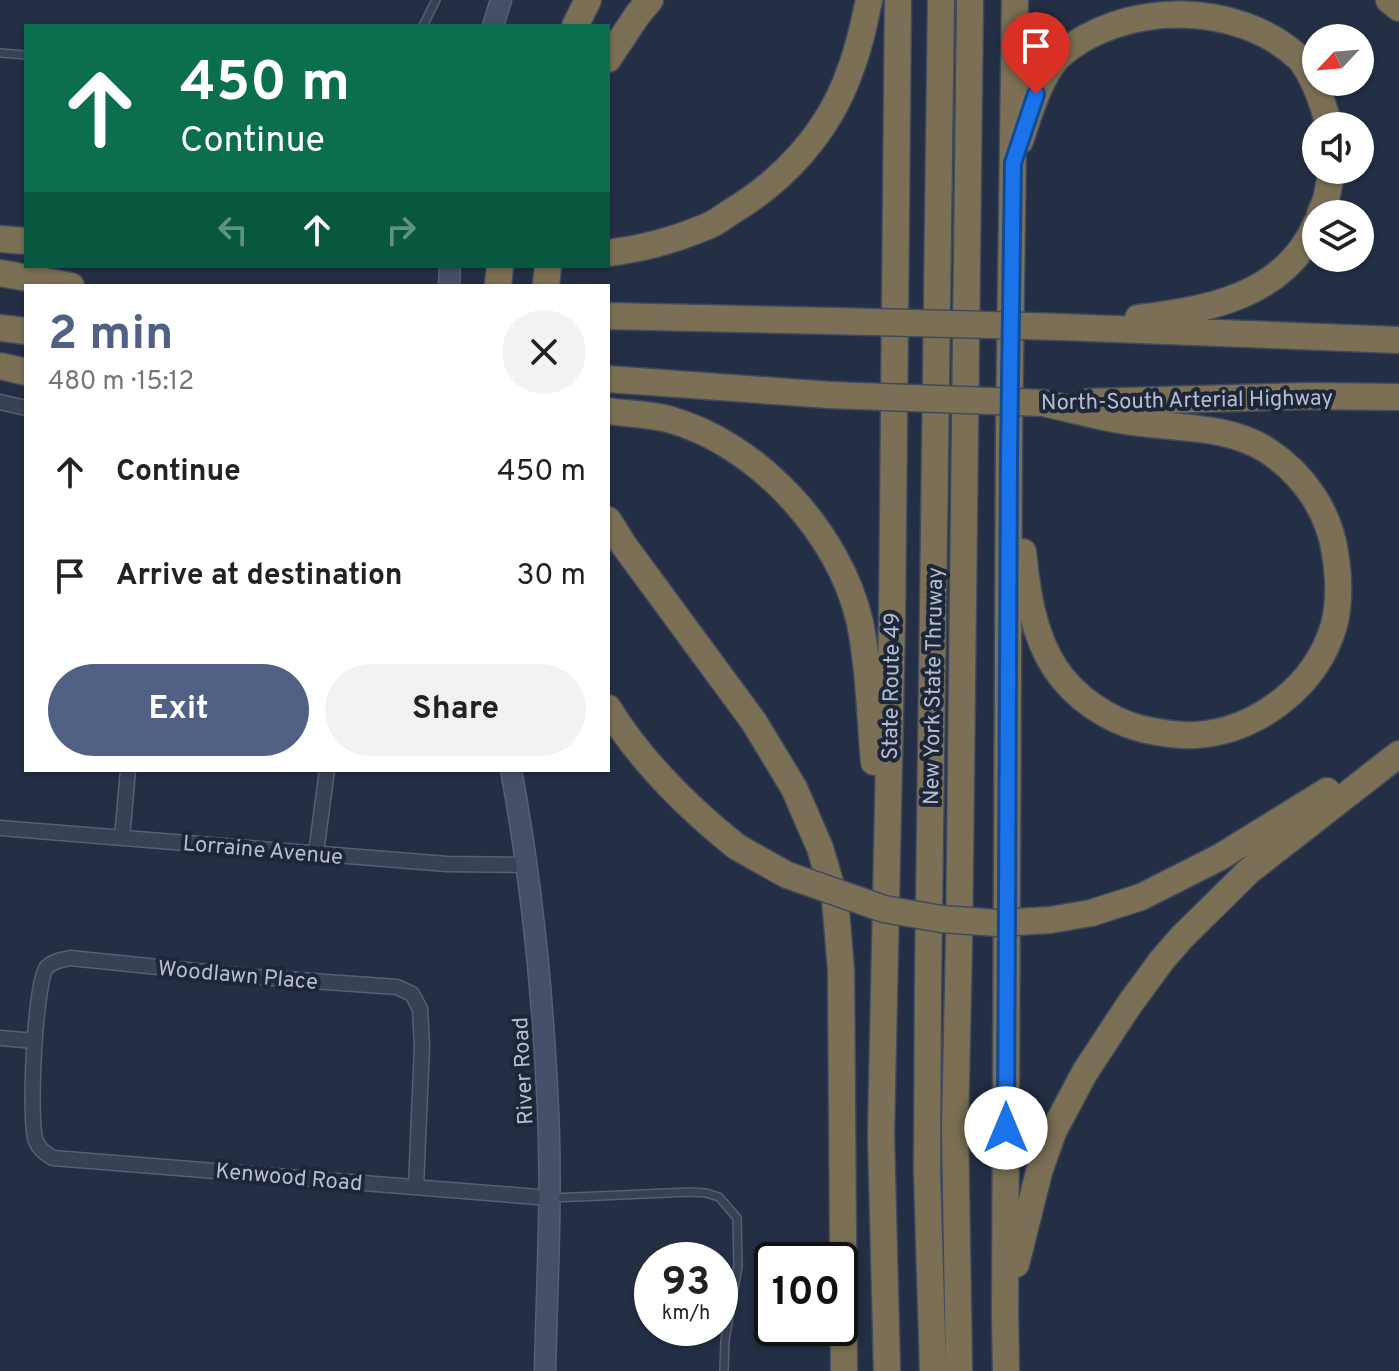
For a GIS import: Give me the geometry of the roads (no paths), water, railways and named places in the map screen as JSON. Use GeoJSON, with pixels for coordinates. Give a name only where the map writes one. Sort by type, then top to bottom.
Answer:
{"type":"FeatureCollection","features":[{"type":"Feature","properties":{"kind":"highway"},"geometry":{"type":"LineString","coordinates":[[559,24],[570,0]]}},
{"type":"Feature","properties":{"kind":"highway"},"geometry":{"type":"LineString","coordinates":[[576,24],[588,0]]}},
{"type":"Feature","properties":{"kind":"highway"},"geometry":{"type":"LineString","coordinates":[[610,56],[650,0]]}},
{"type":"Feature","properties":{"kind":"highway"},"geometry":{"type":"LineString","coordinates":[[610,253],[662,243],[706,227],[753,199],[783,174],[831,112],[858,50],[869,0]]}},
{"type":"Feature","properties":{"kind":"highway","name":"State Route 49"},"geometry":{"type":"LineString","coordinates":[[887,1371],[881,1134],[892,622],[898,0]]}},
{"type":"Feature","properties":{"kind":"highway","name":"New York State Thruway"},"geometry":{"type":"LineString","coordinates":[[933,1371],[927,1172],[941,0]]}},
{"type":"Feature","properties":{"kind":"highway","name":"New York State Thruway"},"geometry":{"type":"LineString","coordinates":[[959,1371],[955,1127],[970,0]]}},
{"type":"Feature","properties":{"kind":"highway"},"geometry":{"type":"LineString","coordinates":[[1006,1371],[1009,428],[1015,0]]}},
{"type":"Feature","properties":{"kind":"highway"},"geometry":{"type":"LineString","coordinates":[[1013,163],[1036,94],[1056,59],[1084,32],[1110,16],[1142,4],[1167,0],[1195,1],[1236,11],[1259,22],[1284,41],[1302,61],[1320,95],[1325,112]]}},
{"type":"Feature","properties":{"kind":"highway"},"geometry":{"type":"LineString","coordinates":[[1389,0],[1399,8]]}},
{"type":"Feature","properties":{"kind":"highway"},"geometry":{"type":"LineString","coordinates":[[0,238],[24,234]]}},
{"type":"Feature","properties":{"kind":"highway"},"geometry":{"type":"LineString","coordinates":[[0,238],[24,241]]}},
{"type":"Feature","properties":{"kind":"highway"},"geometry":{"type":"LineString","coordinates":[[1062,327],[1222,304],[1260,287],[1289,265],[1302,247]]}},
{"type":"Feature","properties":{"kind":"highway"},"geometry":{"type":"LineString","coordinates":[[0,273],[60,284]]}},
{"type":"Feature","properties":{"kind":"highway"},"geometry":{"type":"LineString","coordinates":[[0,291],[24,292]]}},
{"type":"Feature","properties":{"kind":"highway"},"geometry":{"type":"LineString","coordinates":[[610,316],[1062,327],[1397,340]]}},
{"type":"Feature","properties":{"kind":"highway"},"geometry":{"type":"LineString","coordinates":[[0,328],[24,331]]}},
{"type":"Feature","properties":{"kind":"highway"},"geometry":{"type":"LineString","coordinates":[[0,366],[24,372]]}},
{"type":"Feature","properties":{"kind":"highway","name":"North-South Arterial Highway"},"geometry":{"type":"LineString","coordinates":[[610,379],[830,395],[1044,403],[1306,396],[1399,397]]}},
{"type":"Feature","properties":{"kind":"highway"},"geometry":{"type":"LineString","coordinates":[[1009,428],[1027,593],[1039,634],[1055,667],[1075,691],[1100,711],[1124,724],[1162,734],[1197,735],[1235,727],[1271,710],[1292,693],[1314,667],[1327,644],[1337,609],[1338,573],[1332,533],[1322,508],[1303,482],[1285,463],[1265,449],[1232,435],[1133,422],[1044,403]]}},
{"type":"Feature","properties":{"kind":"highway"},"geometry":{"type":"LineString","coordinates":[[610,411],[667,418],[704,433],[740,453],[788,492],[815,526],[837,563],[860,623],[886,874]]}},
{"type":"Feature","properties":{"kind":"highway"},"geometry":{"type":"LineString","coordinates":[[610,523],[754,722],[794,788],[820,848],[835,899],[841,970],[844,1371]]}},
{"type":"Feature","properties":{"kind":"highway"},"geometry":{"type":"LineString","coordinates":[[610,711],[644,759],[678,796],[737,847],[787,875],[884,909],[941,919],[984,922],[1050,920],[1091,913],[1141,897],[1220,857],[1399,744]]}},
{"type":"Feature","properties":{"kind":"highway"},"geometry":{"type":"LineString","coordinates":[[1005,1315],[1035,1185],[1053,1132],[1085,1072],[1129,1005],[1182,937],[1249,871],[1399,754]]}},
{"type":"Feature","properties":{"kind":"main road"},"geometry":{"type":"LineString","coordinates":[[494,24],[501,0]]}},
{"type":"Feature","properties":{"kind":"main road","name":"River Road"},"geometry":{"type":"LineString","coordinates":[[511,772],[541,974],[550,1198],[545,1371]]}},
{"type":"Feature","properties":{"kind":"street"},"geometry":{"type":"LineString","coordinates":[[0,402],[24,408]]}},
{"type":"Feature","properties":{"kind":"street"},"geometry":{"type":"LineString","coordinates":[[122,838],[128,772]]}},
{"type":"Feature","properties":{"kind":"street"},"geometry":{"type":"LineString","coordinates":[[316,853],[327,772]]}},
{"type":"Feature","properties":{"kind":"street","name":"Lorraine Avenue"},"geometry":{"type":"LineString","coordinates":[[0,828],[447,864],[527,865]]}},
{"type":"Feature","properties":{"kind":"street","name":"Woodlawn Place"},"geometry":{"type":"LineString","coordinates":[[36,1141],[32,1126],[41,979],[45,969],[54,962],[70,958],[256,977],[397,987],[412,994],[420,1009],[422,1046],[416,1186]]}},
{"type":"Feature","properties":{"kind":"street"},"geometry":{"type":"LineString","coordinates":[[0,1038],[35,1041]]}},
{"type":"Feature","properties":{"kind":"street","name":"Kenwood Road"},"geometry":{"type":"LineString","coordinates":[[36,1141],[41,1151],[53,1158],[550,1198]]}},
{"type":"Feature","properties":{"kind":"lane"},"geometry":{"type":"LineString","coordinates":[[424,24],[436,0]]}},
{"type":"Feature","properties":{"kind":"lane"},"geometry":{"type":"LineString","coordinates":[[0,53],[24,55]]}},
{"type":"Feature","properties":{"kind":"lane"},"geometry":{"type":"LineString","coordinates":[[550,1198],[690,1192],[719,1197],[737,1218],[738,1266],[725,1340],[724,1371]]}}]}
